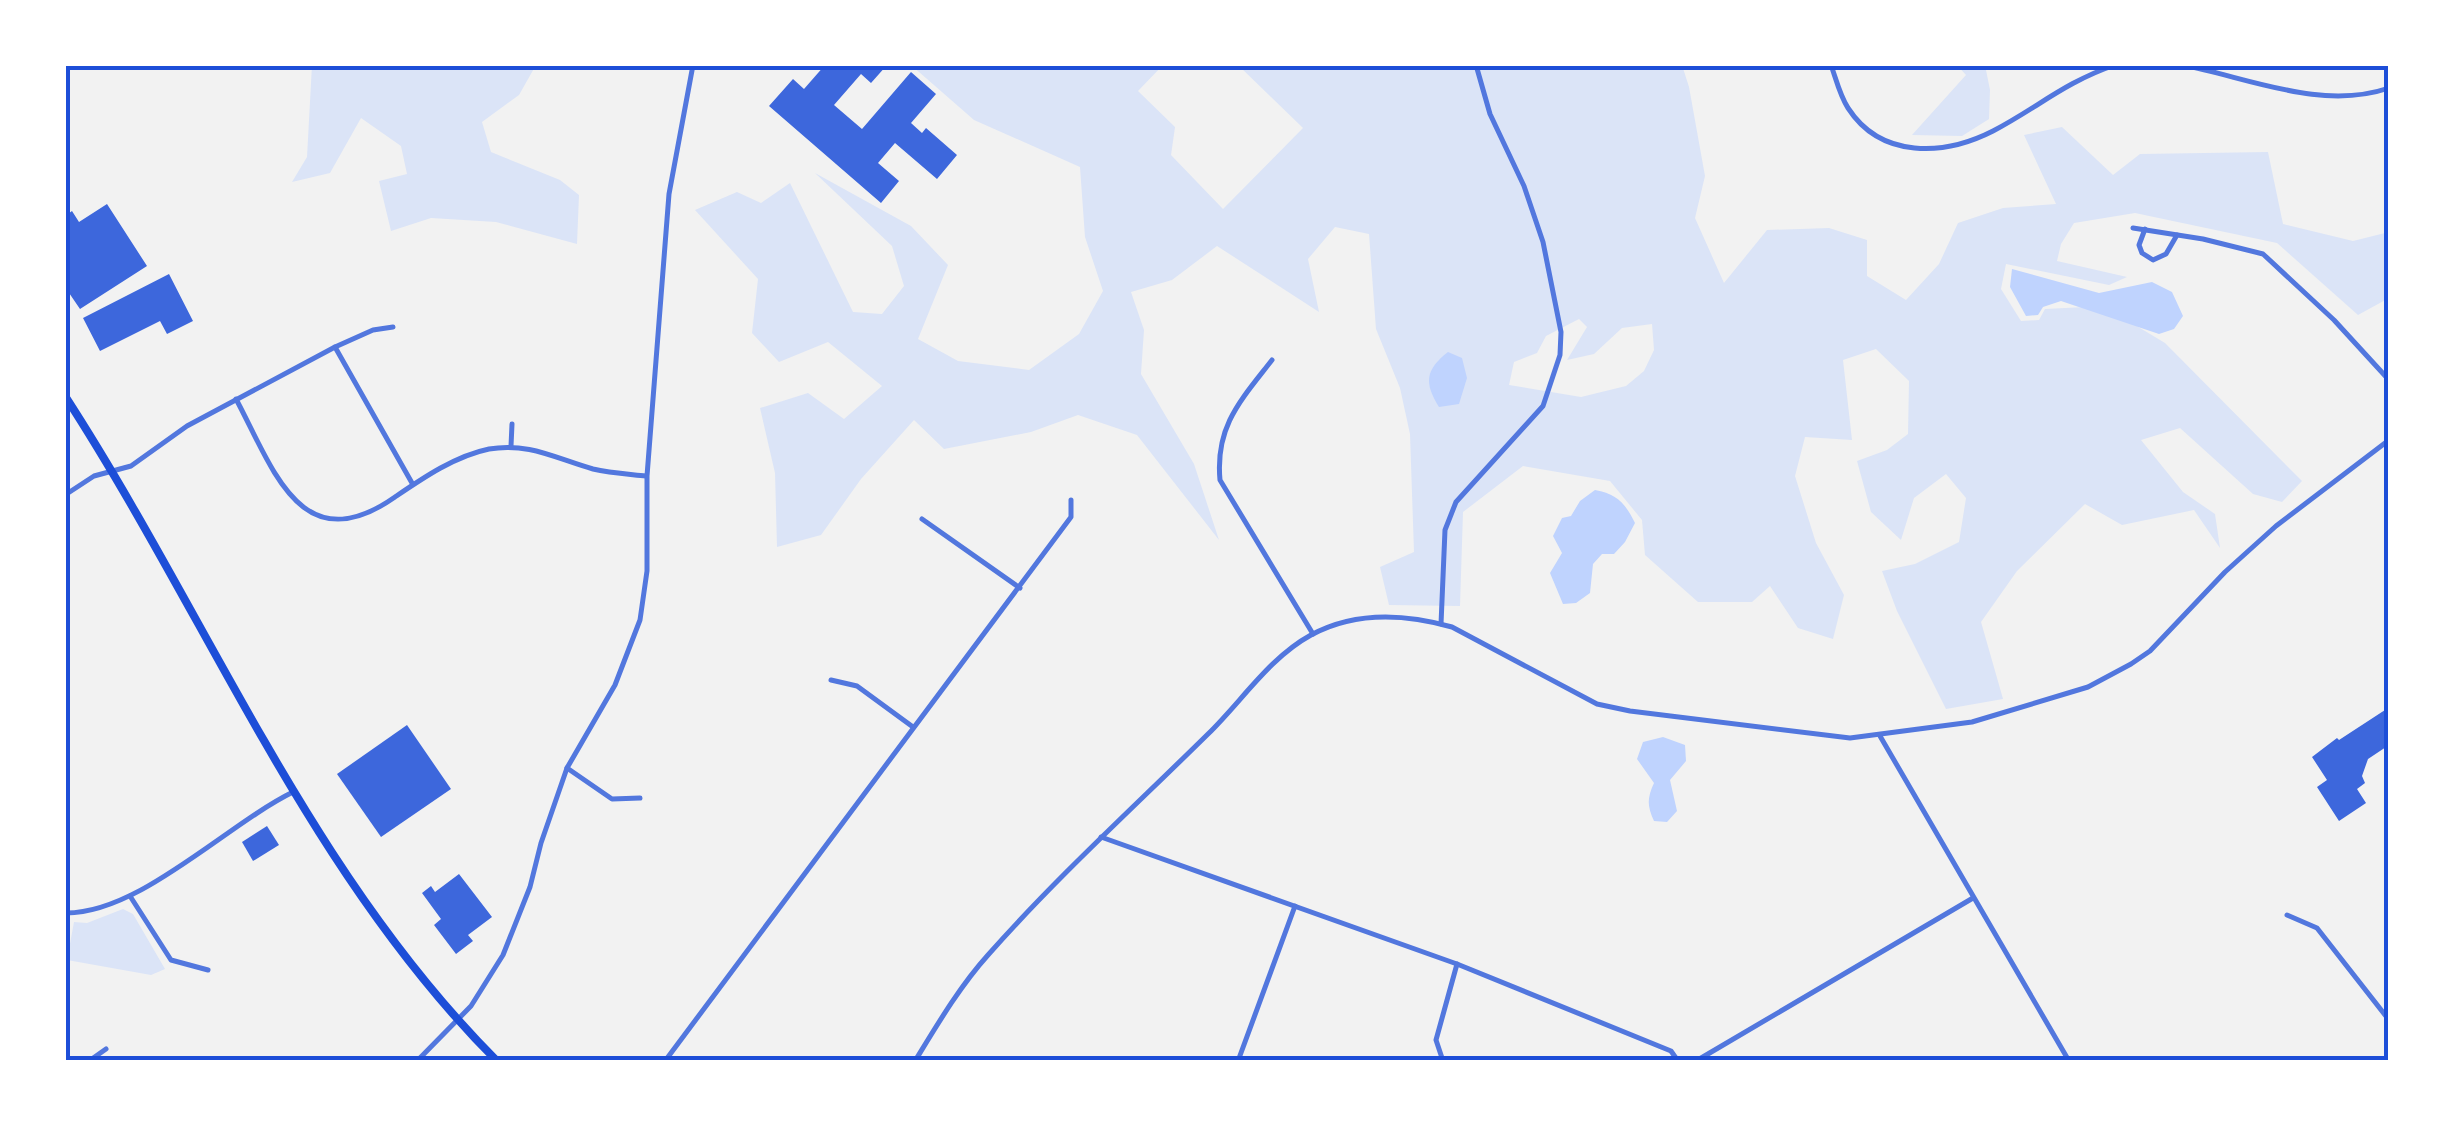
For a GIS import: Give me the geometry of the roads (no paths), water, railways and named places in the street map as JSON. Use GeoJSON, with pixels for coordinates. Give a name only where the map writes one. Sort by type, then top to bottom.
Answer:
{"type":"FeatureCollection","features":[{"type":"Feature","properties":{"kind":"main road"},"geometry":{"type":"LineString","coordinates":[[65,396],[113,471],[293,792],[397,947],[457,1021],[498,1061]]}},
{"type":"Feature","properties":{"kind":"street"},"geometry":{"type":"LineString","coordinates":[[417,1061],[482,990],[508,945],[567,768],[620,674],[640,620],[647,571],[646,476],[669,194],[692,65]]}},
{"type":"Feature","properties":{"kind":"street"},"geometry":{"type":"LineString","coordinates":[[1441,624],[1445,530],[1456,502],[1543,406],[1560,355],[1560,332],[1543,242],[1524,186],[1490,114],[1476,65]]}},
{"type":"Feature","properties":{"kind":"street"},"geometry":{"type":"LineString","coordinates":[[1832,65],[1846,105],[1860,125],[1898,147],[1931,148],[1992,132],[2060,88],[2115,65]]}},
{"type":"Feature","properties":{"kind":"street"},"geometry":{"type":"LineString","coordinates":[[2183,65],[2324,95],[2355,96],[2389,88]]}},
{"type":"Feature","properties":{"kind":"street"},"geometry":{"type":"LineString","coordinates":[[2134,228],[2264,254],[2334,320],[2389,380]]}},
{"type":"Feature","properties":{"kind":"street"},"geometry":{"type":"LineString","coordinates":[[2145,230],[2140,244],[2142,253],[2153,260],[2166,254],[2178,234]]}},
{"type":"Feature","properties":{"kind":"street"},"geometry":{"type":"LineString","coordinates":[[65,495],[94,476],[130,466],[187,426],[335,347],[374,330],[394,327]]}},
{"type":"Feature","properties":{"kind":"street"},"geometry":{"type":"LineString","coordinates":[[335,347],[413,484]]}},
{"type":"Feature","properties":{"kind":"street"},"geometry":{"type":"LineString","coordinates":[[1272,360],[1228,421],[1219,451],[1220,480],[1313,634]]}},
{"type":"Feature","properties":{"kind":"street"},"geometry":{"type":"LineString","coordinates":[[236,400],[283,488],[297,504],[328,520],[350,520],[368,514],[463,457],[511,446],[549,453],[590,468],[646,476]]}},
{"type":"Feature","properties":{"kind":"street"},"geometry":{"type":"LineString","coordinates":[[511,446],[512,424]]}},
{"type":"Feature","properties":{"kind":"street"},"geometry":{"type":"LineString","coordinates":[[915,1061],[986,957],[1101,837],[1219,724],[1282,655],[1313,634],[1371,617],[1402,616],[1441,624],[1598,704],[1823,738],[1880,736],[1997,716],[2107,679],[2150,651],[2225,572],[2276,526],[2389,440]]}},
{"type":"Feature","properties":{"kind":"street"},"geometry":{"type":"LineString","coordinates":[[665,1061],[1020,588],[1071,517],[1071,500]]}},
{"type":"Feature","properties":{"kind":"street"},"geometry":{"type":"LineString","coordinates":[[922,519],[1020,588]]}},
{"type":"Feature","properties":{"kind":"street"},"geometry":{"type":"LineString","coordinates":[[831,680],[857,686],[913,728]]}},
{"type":"Feature","properties":{"kind":"street"},"geometry":{"type":"LineString","coordinates":[[1880,736],[2069,1061]]}},
{"type":"Feature","properties":{"kind":"street"},"geometry":{"type":"LineString","coordinates":[[567,768],[612,798],[640,798]]}},
{"type":"Feature","properties":{"kind":"street"},"geometry":{"type":"LineString","coordinates":[[66,911],[86,912],[130,896],[293,792]]}},
{"type":"Feature","properties":{"kind":"street"},"geometry":{"type":"LineString","coordinates":[[1101,837],[1457,964],[1671,1050],[1678,1061]]}},
{"type":"Feature","properties":{"kind":"street"},"geometry":{"type":"LineString","coordinates":[[130,896],[171,960],[208,970]]}},
{"type":"Feature","properties":{"kind":"street"},"geometry":{"type":"LineString","coordinates":[[1696,1061],[1972,898]]}},
{"type":"Feature","properties":{"kind":"street"},"geometry":{"type":"LineString","coordinates":[[1238,1061],[1295,906]]}},
{"type":"Feature","properties":{"kind":"street"},"geometry":{"type":"LineString","coordinates":[[2288,915],[2317,928],[2389,1020]]}},
{"type":"Feature","properties":{"kind":"street"},"geometry":{"type":"LineString","coordinates":[[1443,1061],[1436,1040],[1457,964]]}},
{"type":"Feature","properties":{"kind":"street"},"geometry":{"type":"LineString","coordinates":[[89,1061],[106,1048]]}},
{"type":"Feature","properties":{"kind":"water"},"geometry":{"type":"Polygon","coordinates":[[[2012,269],[2099,293],[2152,282],[2172,292],[2183,316],[2174,329],[2159,334],[2061,301],[2043,307],[2038,315],[2026,316],[2010,287],[2012,269]]]}},
{"type":"Feature","properties":{"kind":"water"},"geometry":{"type":"Polygon","coordinates":[[[1448,352],[1462,358],[1467,378],[1459,404],[1439,407],[1429,377],[1448,352]]]}},
{"type":"Feature","properties":{"kind":"water"},"geometry":{"type":"Polygon","coordinates":[[[1595,490],[1620,500],[1635,523],[1614,554],[1602,554],[1593,564],[1590,593],[1576,603],[1563,604],[1550,573],[1562,553],[1553,536],[1562,518],[1571,516],[1580,501],[1595,490]]]}},
{"type":"Feature","properties":{"kind":"water"},"geometry":{"type":"Polygon","coordinates":[[[1663,737],[1685,745],[1686,761],[1670,780],[1677,811],[1667,822],[1654,821],[1649,802],[1654,783],[1637,759],[1643,742],[1663,737]]]}}]}
